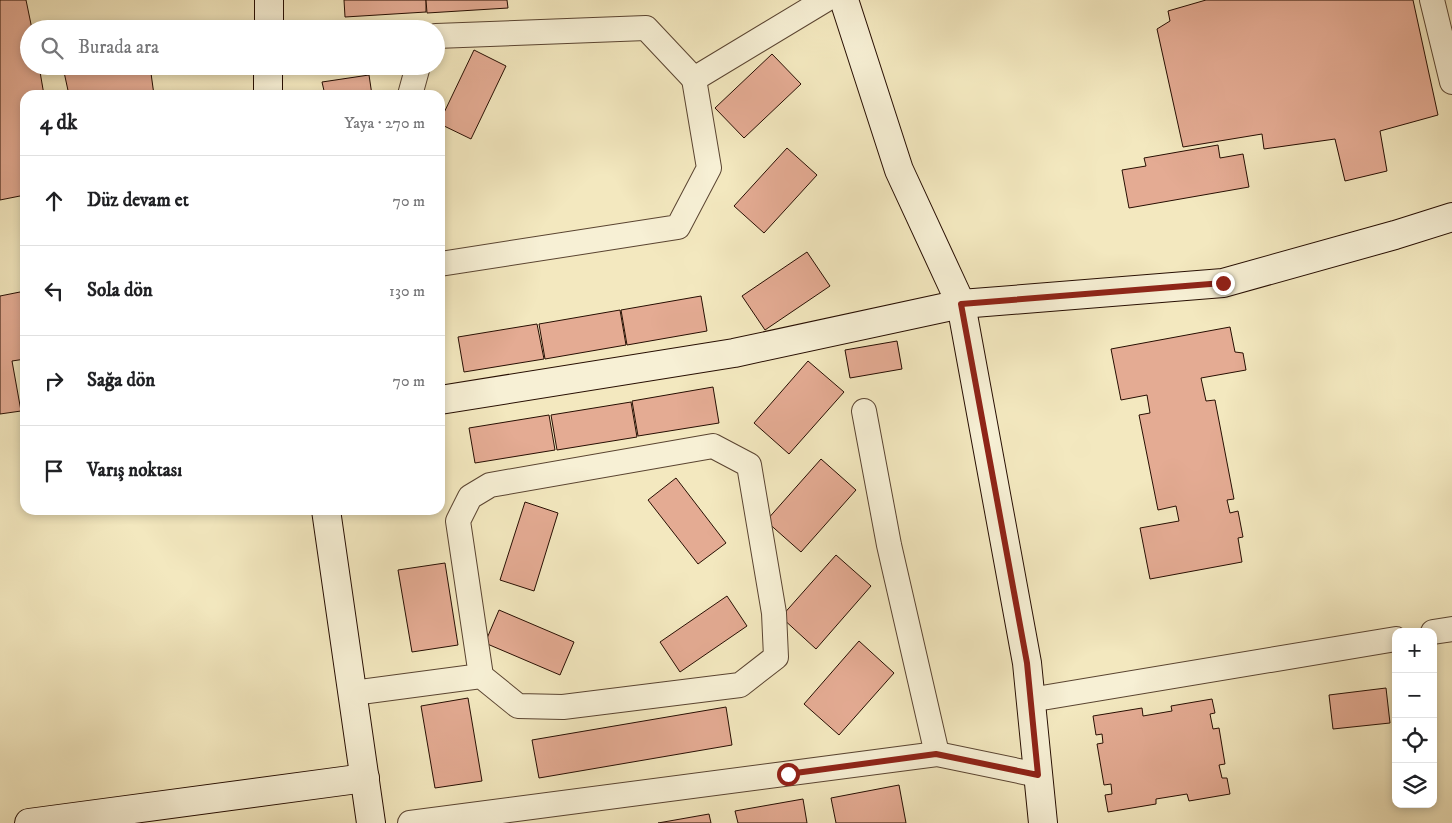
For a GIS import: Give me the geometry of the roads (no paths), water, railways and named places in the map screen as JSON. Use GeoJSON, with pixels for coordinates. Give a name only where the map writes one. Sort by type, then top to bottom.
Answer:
{"type":"FeatureCollection","features":[{"type":"Feature","properties":{"kind":"street"},"geometry":{"type":"LineString","coordinates":[[268,20],[269,0]]}},
{"type":"Feature","properties":{"kind":"street"},"geometry":{"type":"LineString","coordinates":[[694,79],[825,0]]}},
{"type":"Feature","properties":{"kind":"street"},"geometry":{"type":"LineString","coordinates":[[844,0],[900,170],[961,304],[1027,663],[1043,823]]}},
{"type":"Feature","properties":{"kind":"street"},"geometry":{"type":"LineString","coordinates":[[1432,0],[1452,82]]}},
{"type":"Feature","properties":{"kind":"street"},"geometry":{"type":"LineString","coordinates":[[445,36],[646,28],[694,79],[709,168],[678,227],[445,263]]}},
{"type":"Feature","properties":{"kind":"street"},"geometry":{"type":"LineString","coordinates":[[268,75],[268,90]]}},
{"type":"Feature","properties":{"kind":"street"},"geometry":{"type":"LineString","coordinates":[[411,90],[416,75]]}},
{"type":"Feature","properties":{"kind":"street"},"geometry":{"type":"LineString","coordinates":[[445,399],[734,353],[961,304],[1223,283],[1395,235],[1452,217]]}},
{"type":"Feature","properties":{"kind":"street"},"geometry":{"type":"LineString","coordinates":[[864,411],[889,546],[936,754]]}},
{"type":"Feature","properties":{"kind":"street"},"geometry":{"type":"LineString","coordinates":[[353,693],[481,676],[518,706],[564,707],[740,685],[776,657],[774,613],[749,465],[713,446],[490,485],[470,497],[458,521],[481,676]]}},
{"type":"Feature","properties":{"kind":"street"},"geometry":{"type":"LineString","coordinates":[[327,515],[371,823]]}},
{"type":"Feature","properties":{"kind":"street"},"geometry":{"type":"LineString","coordinates":[[1437,631],[1452,629]]}},
{"type":"Feature","properties":{"kind":"street"},"geometry":{"type":"LineString","coordinates":[[1030,700],[1392,640]]}},
{"type":"Feature","properties":{"kind":"street"},"geometry":{"type":"LineString","coordinates":[[410,823],[510,816],[936,754],[1038,775]]}},
{"type":"Feature","properties":{"kind":"street"},"geometry":{"type":"LineString","coordinates":[[29,823],[365,778]]}}]}
